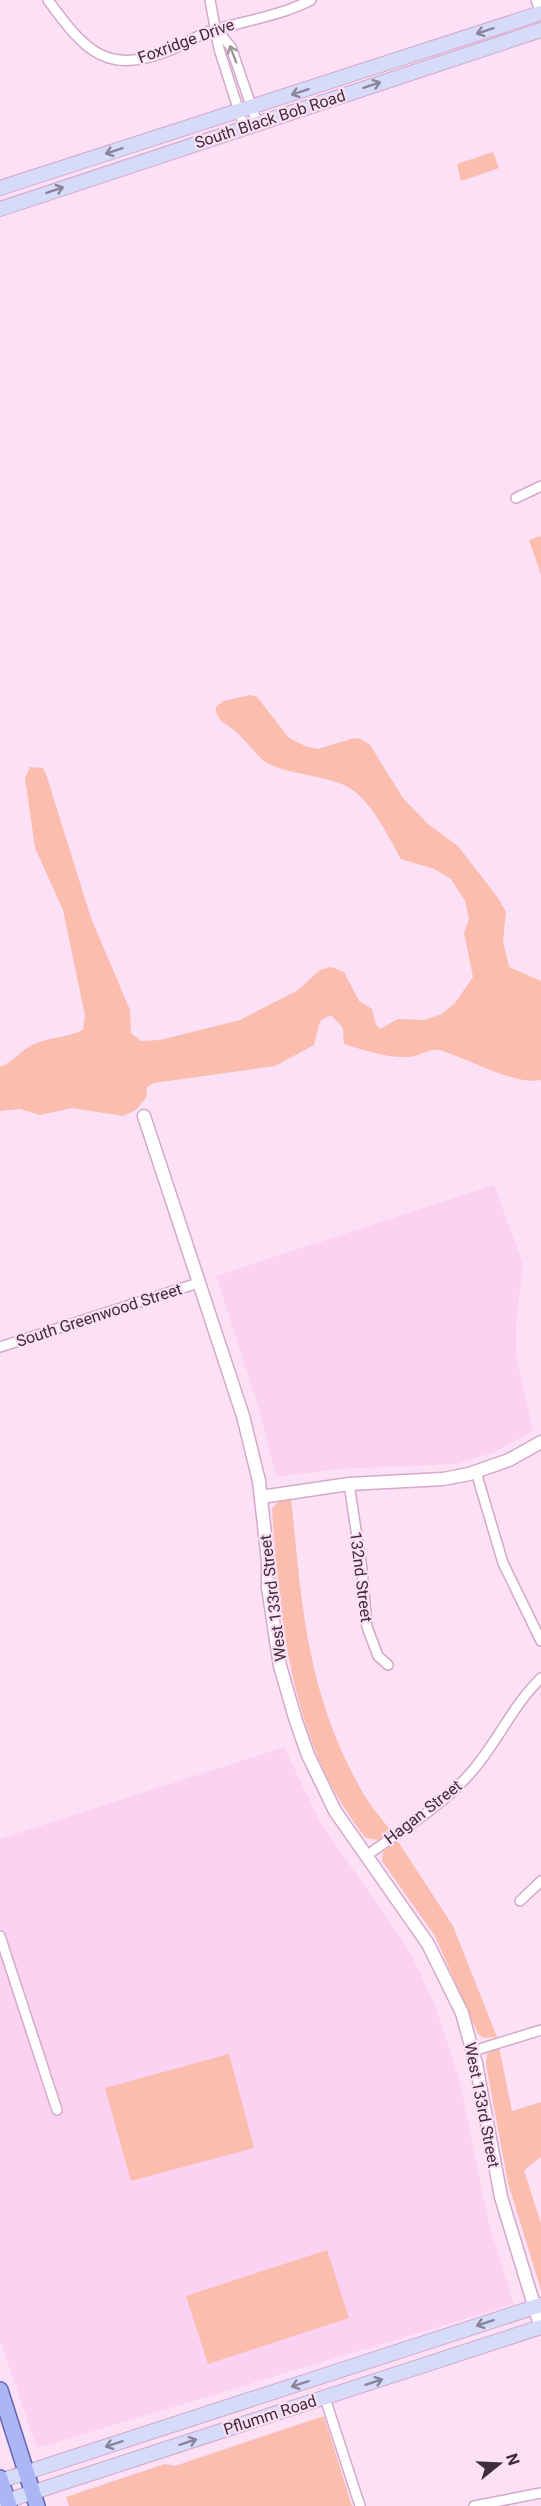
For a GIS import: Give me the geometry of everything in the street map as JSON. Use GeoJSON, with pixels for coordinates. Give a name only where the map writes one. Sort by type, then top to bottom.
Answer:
{"type":"FeatureCollection","features":[{"type":"Feature","properties":{"kind":"main road","name":"South Black Bob Road"},"geometry":{"type":"LineString","coordinates":[[0,188],[541,13]]}},
{"type":"Feature","properties":{"kind":"main road","name":"South Black Bob Road"},"geometry":{"type":"LineString","coordinates":[[0,209],[541,30]]}},
{"type":"Feature","properties":{"kind":"main road","name":"Pflumm Road"},"geometry":{"type":"LineString","coordinates":[[0,2480],[538,2306]]}},
{"type":"Feature","properties":{"kind":"main road","name":"Pflumm Road"},"geometry":{"type":"LineString","coordinates":[[5,2503],[35,2499],[325,2398],[541,2328]]}},
{"type":"Feature","properties":{"kind":"main road"},"geometry":{"type":"LineString","coordinates":[[0,2390],[35,2499]]}},
{"type":"Feature","properties":{"kind":"main road"},"geometry":{"type":"LineString","coordinates":[[0,2480],[5,2503]]}},
{"type":"Feature","properties":{"kind":"street"},"geometry":{"type":"LineString","coordinates":[[210,0],[216,29],[231,47],[250,125]]}},
{"type":"Feature","properties":{"kind":"street","name":"Foxridge Drive"},"geometry":{"type":"LineString","coordinates":[[49,1],[75,37],[99,54],[121,63],[174,49],[199,35],[311,0]]}},
{"type":"Feature","properties":{"kind":"street"},"geometry":{"type":"LineString","coordinates":[[536,0],[541,13]]}},
{"type":"Feature","properties":{"kind":"street"},"geometry":{"type":"LineString","coordinates":[[516,498],[541,486]]}},
{"type":"Feature","properties":{"kind":"street","name":"West 133rd Street"},"geometry":{"type":"LineString","coordinates":[[144,1116],[243,1416],[261,1497],[268,1587],[280,1666],[290,1702],[320,1782],[335,1811],[428,1944],[462,2013],[473,2050],[501,2197],[538,2306],[541,2328]]}},
{"type":"Feature","properties":{"kind":"street","name":"South Greenwood Street"},"geometry":{"type":"LineString","coordinates":[[0,1347],[198,1283]]}},
{"type":"Feature","properties":{"kind":"street"},"geometry":{"type":"LineString","coordinates":[[261,1497],[349,1484],[443,1479],[476,1472],[508,1460],[541,1442]]}},
{"type":"Feature","properties":{"kind":"street"},"geometry":{"type":"LineString","coordinates":[[476,1472],[503,1563],[541,1641]]}},
{"type":"Feature","properties":{"kind":"street","name":"132nd Street"},"geometry":{"type":"LineString","coordinates":[[349,1484],[362,1569],[367,1627],[378,1656],[388,1665]]}},
{"type":"Feature","properties":{"kind":"street","name":"Hagan Street"},"geometry":{"type":"LineString","coordinates":[[366,1856],[458,1785],[473,1770],[516,1707],[541,1678]]}},
{"type":"Feature","properties":{"kind":"street"},"geometry":{"type":"LineString","coordinates":[[520,1901],[541,1881]]}},
{"type":"Feature","properties":{"kind":"street"},"geometry":{"type":"LineString","coordinates":[[0,1935],[57,2110]]}},
{"type":"Feature","properties":{"kind":"street"},"geometry":{"type":"LineString","coordinates":[[473,2050],[541,2030]]}},
{"type":"Feature","properties":{"kind":"street"},"geometry":{"type":"LineString","coordinates":[[325,2398],[360,2506]]}},
{"type":"Feature","properties":{"kind":"street"},"geometry":{"type":"LineString","coordinates":[[474,2506],[541,2493]]}},
{"type":"Feature","properties":{"kind":"shaded area"},"geometry":{"type":"Polygon","coordinates":[[[493,152],[499,168],[461,181],[457,164],[493,152]]]}},
{"type":"Feature","properties":{"kind":"shaded area"},"geometry":{"type":"Polygon","coordinates":[[[541,536],[541,575],[529,540],[541,536]]]}},
{"type":"Feature","properties":{"kind":"shaded area"},"geometry":{"type":"Polygon","coordinates":[[[250,695],[257,697],[289,738],[305,746],[318,749],[354,738],[361,739],[370,745],[403,798],[428,824],[458,846],[498,898],[506,912],[503,941],[509,967],[541,981],[541,1080],[517,1079],[439,1050],[412,1057],[400,1057],[344,1044],[343,1028],[331,1015],[320,1021],[314,1045],[275,1066],[154,1083],[147,1087],[146,1098],[136,1110],[123,1116],[72,1108],[40,1115],[20,1109],[0,1111],[0,1067],[32,1045],[83,1030],[85,1016],[63,910],[35,848],[25,778],[30,767],[43,768],[47,777],[91,918],[130,1010],[131,1033],[141,1041],[160,1040],[240,1020],[298,990],[320,970],[331,967],[344,972],[359,1001],[372,1009],[376,1025],[380,1029],[398,1019],[425,1020],[442,1014],[455,1003],[473,977],[464,933],[469,919],[465,901],[451,879],[434,869],[401,859],[375,814],[354,791],[335,782],[287,771],[267,763],[260,757],[221,720],[216,711],[216,707],[223,701],[250,695]]]}},
{"type":"Feature","properties":{"kind":"shaded area"},"geometry":{"type":"Polygon","coordinates":[[[494,1185],[523,1264],[516,1322],[516,1355],[533,1431],[495,1452],[456,1464],[338,1469],[276,1477],[260,1412],[216,1276],[494,1185]]]}},
{"type":"Feature","properties":{"kind":"shaded area"},"geometry":{"type":"Polygon","coordinates":[[[291,1498],[303,1611],[317,1680],[341,1750],[362,1792],[391,1831],[378,1840],[366,1838],[341,1802],[321,1764],[305,1723],[294,1681],[285,1638],[272,1509],[278,1502],[291,1498]]]}},
{"type":"Feature","properties":{"kind":"shaded area"},"geometry":{"type":"Polygon","coordinates":[[[284,1747],[321,1824],[411,1954],[435,2005],[460,2082],[489,2225],[514,2304],[37,2448],[0,2340],[0,1934],[46,2067],[0,1927],[0,1839],[284,1747]]]}},
{"type":"Feature","properties":{"kind":"shaded area"},"geometry":{"type":"Polygon","coordinates":[[[397,1840],[453,1926],[497,2037],[483,2038],[478,2034],[435,1936],[382,1861],[383,1852],[397,1840]]]}},
{"type":"Feature","properties":{"kind":"shaded area"},"geometry":{"type":"Polygon","coordinates":[[[499,2047],[512,2111],[541,2102],[541,2157],[524,2170],[541,2224],[541,2290],[508,2183],[486,2064],[487,2054],[499,2047]]]}},
{"type":"Feature","properties":{"kind":"shaded area"},"geometry":{"type":"Polygon","coordinates":[[[229,2054],[254,2148],[131,2181],[105,2088],[229,2054]]]}},
{"type":"Feature","properties":{"kind":"shaded area"},"geometry":{"type":"Polygon","coordinates":[[[327,2250],[349,2318],[208,2364],[186,2296],[327,2250]]]}},
{"type":"Feature","properties":{"kind":"shaded area"},"geometry":{"type":"Polygon","coordinates":[[[324,2416],[352,2506],[69,2506],[66,2497],[165,2464],[175,2466],[324,2416]]]}}]}
